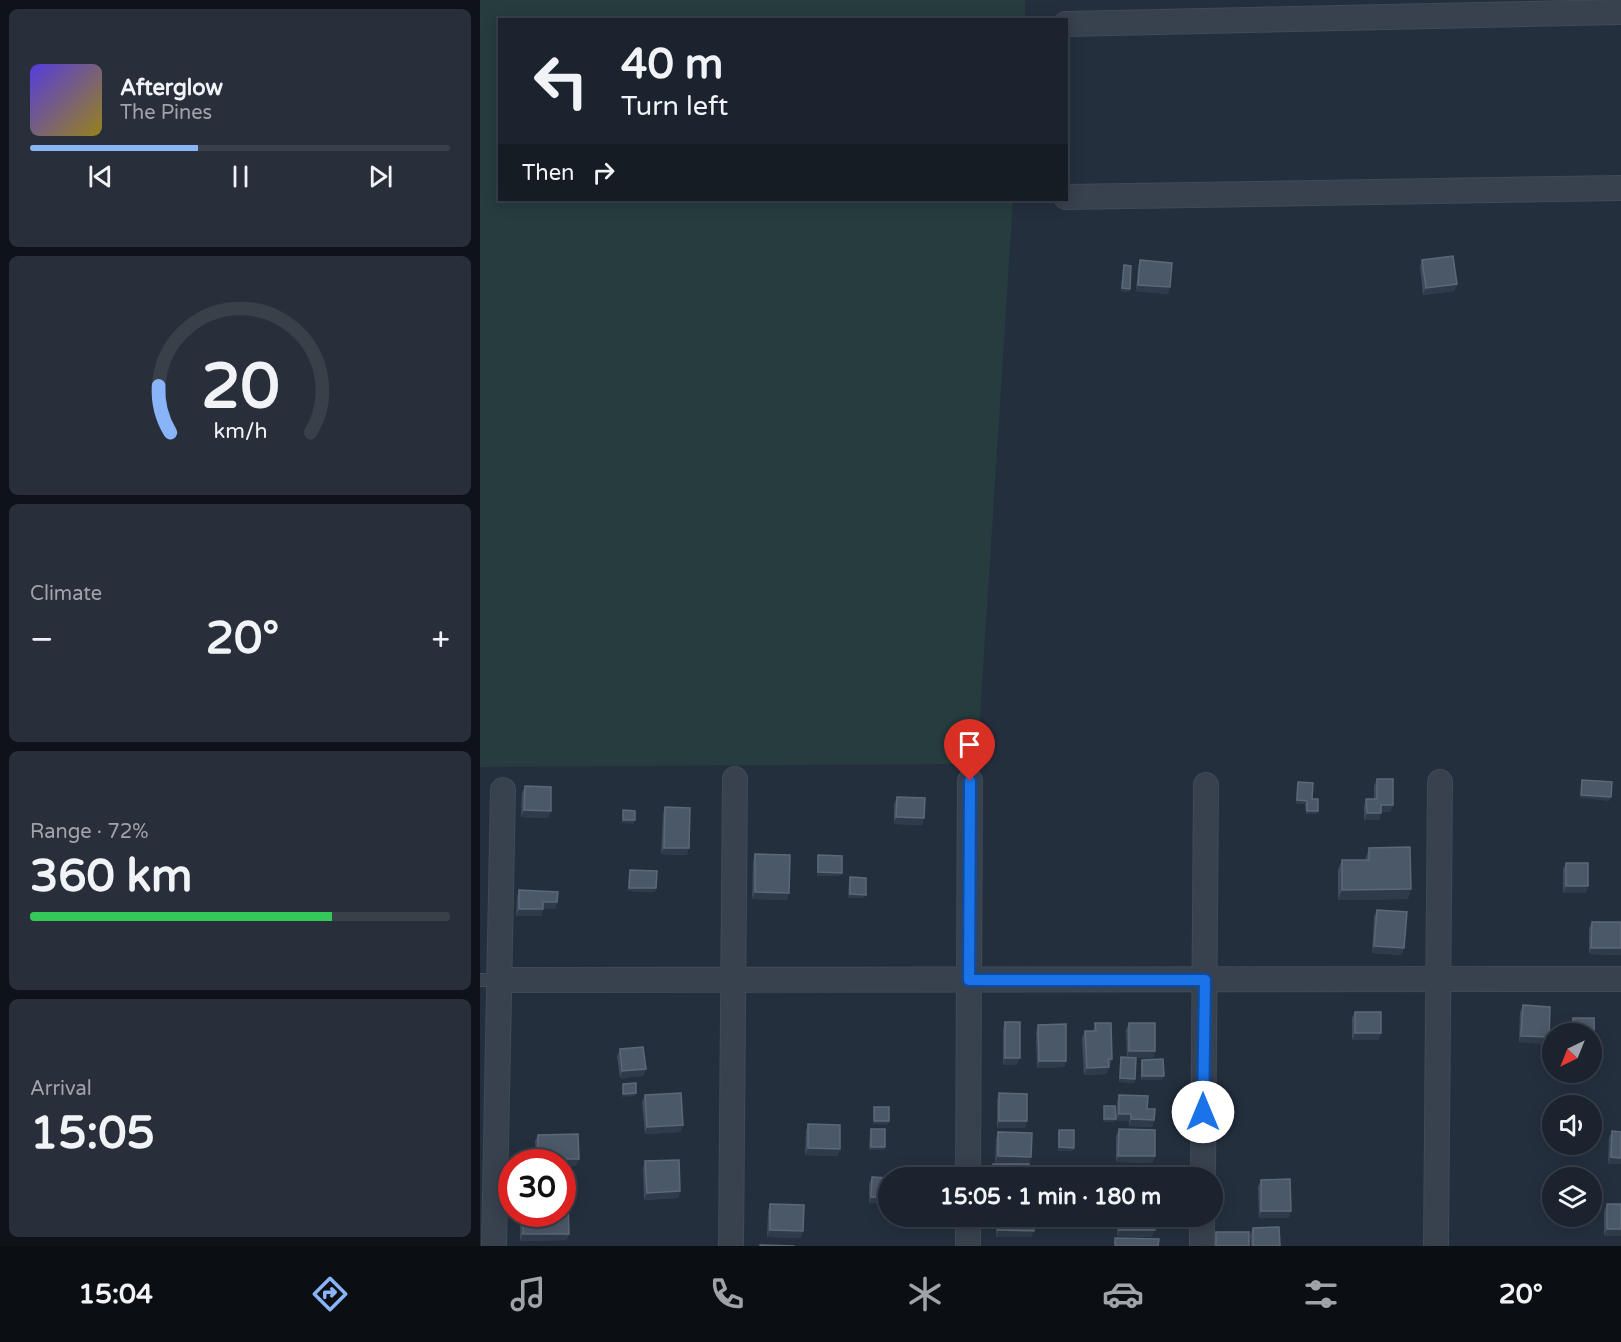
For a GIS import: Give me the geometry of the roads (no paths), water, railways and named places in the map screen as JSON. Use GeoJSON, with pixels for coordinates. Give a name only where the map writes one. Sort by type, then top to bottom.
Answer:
{"type":"FeatureCollection","features":[{"type":"Feature","properties":{"kind":"street"},"geometry":{"type":"LineString","coordinates":[[1068,24],[1621,12]]}},
{"type":"Feature","properties":{"kind":"street"},"geometry":{"type":"LineString","coordinates":[[1068,197],[1621,188]]}},
{"type":"Feature","properties":{"kind":"street"},"geometry":{"type":"LineString","coordinates":[[731,1246],[735,779]]}},
{"type":"Feature","properties":{"kind":"street"},"geometry":{"type":"LineString","coordinates":[[968,1167],[970,781]]}},
{"type":"Feature","properties":{"kind":"street"},"geometry":{"type":"LineString","coordinates":[[1436,1246],[1440,782]]}},
{"type":"Feature","properties":{"kind":"street"},"geometry":{"type":"LineString","coordinates":[[1203,1167],[1206,785]]}},
{"type":"Feature","properties":{"kind":"street"},"geometry":{"type":"LineString","coordinates":[[494,1246],[490,980],[503,790]]}},
{"type":"Feature","properties":{"kind":"street"},"geometry":{"type":"LineString","coordinates":[[490,980],[1621,979]]}},
{"type":"Feature","properties":{"kind":"street"},"geometry":{"type":"LineString","coordinates":[[968,1227],[968,1246]]}},
{"type":"Feature","properties":{"kind":"street"},"geometry":{"type":"LineString","coordinates":[[1202,1227],[1202,1246]]}}]}
